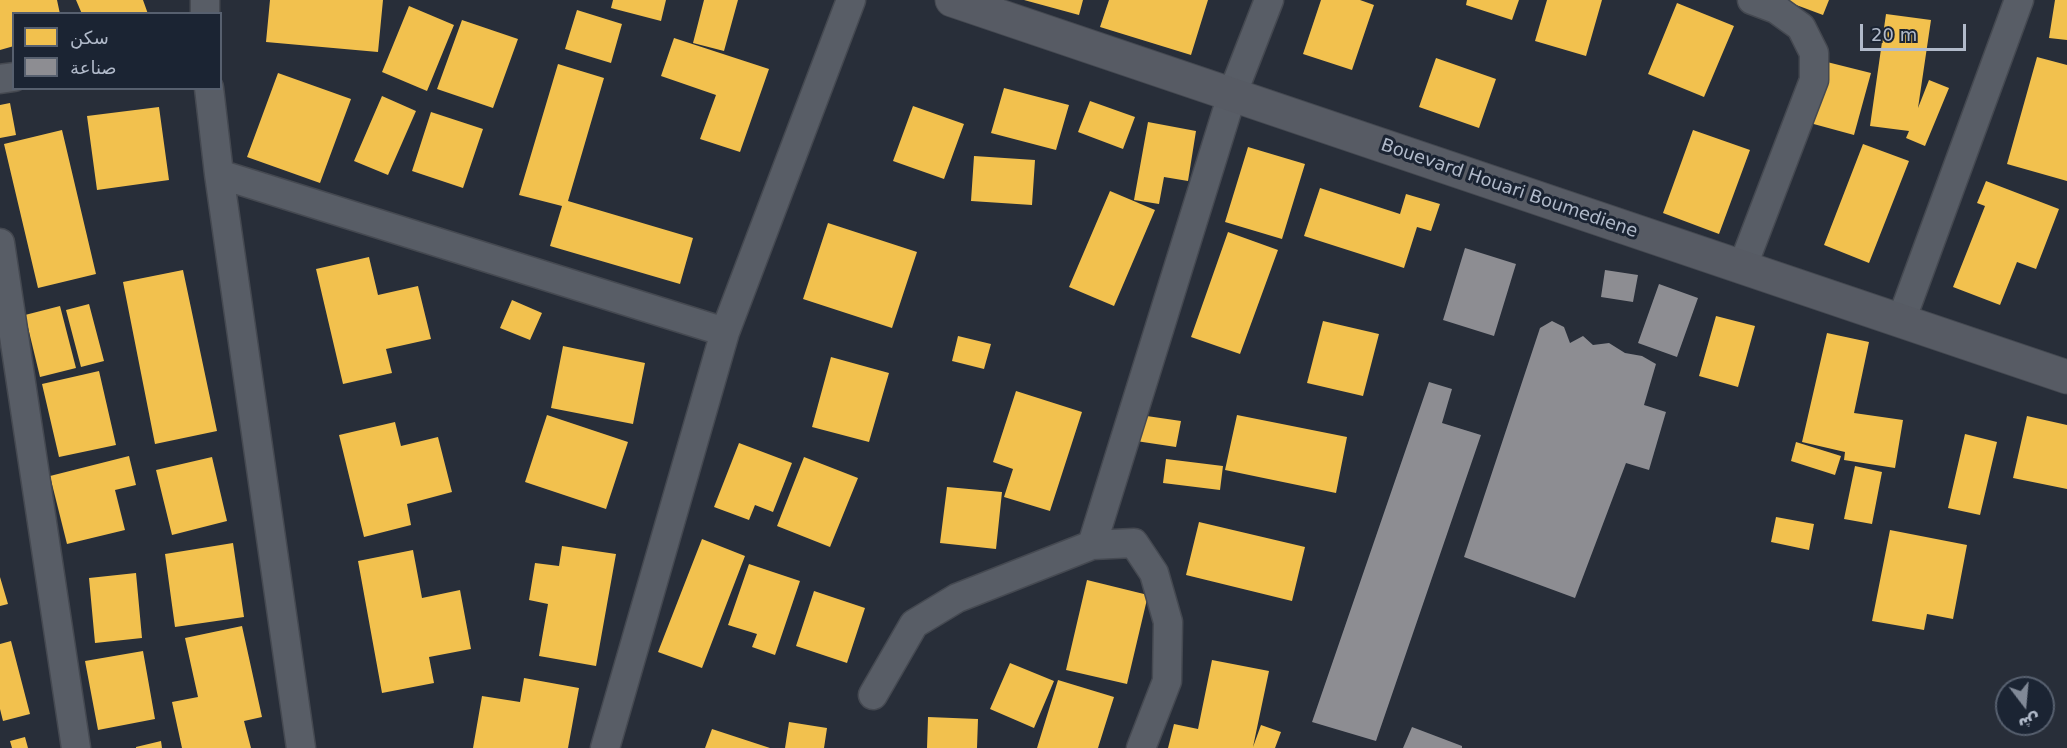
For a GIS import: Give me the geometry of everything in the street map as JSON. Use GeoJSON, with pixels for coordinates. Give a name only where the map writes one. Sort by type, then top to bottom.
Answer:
{"type":"FeatureCollection","features":[{"type":"Feature","properties":{"kind":"street"},"geometry":{"type":"LineString","coordinates":[[605,748],[726,332],[851,0]]}},
{"type":"Feature","properties":{"kind":"street","name":"Bouevard Houari Boumediene"},"geometry":{"type":"LineString","coordinates":[[952,0],[2067,377]]}},
{"type":"Feature","properties":{"kind":"street"},"geometry":{"type":"LineString","coordinates":[[1092,545],[1232,95],[1269,0]]}},
{"type":"Feature","properties":{"kind":"street"},"geometry":{"type":"LineString","coordinates":[[1742,268],[1814,80],[1814,53],[1801,27],[1776,9],[1752,0]]}},
{"type":"Feature","properties":{"kind":"street"},"geometry":{"type":"LineString","coordinates":[[1901,321],[2019,0]]}},
{"type":"Feature","properties":{"kind":"street"},"geometry":{"type":"LineString","coordinates":[[209,90],[219,174],[301,748]]}},
{"type":"Feature","properties":{"kind":"street"},"geometry":{"type":"LineString","coordinates":[[219,174],[726,332]]}},
{"type":"Feature","properties":{"kind":"street"},"geometry":{"type":"LineString","coordinates":[[0,243],[76,748]]}},
{"type":"Feature","properties":{"kind":"street"},"geometry":{"type":"LineString","coordinates":[[873,695],[914,624],[957,598],[1092,545],[1134,543],[1154,573],[1168,622],[1167,681],[1141,748]]}},
{"type":"Feature","properties":{"kind":"building: سكن"},"geometry":{"type":"Polygon","coordinates":[[[0,0],[57,0],[60,12],[12,12],[12,47],[0,50],[0,0]]]}},
{"type":"Feature","properties":{"kind":"building: سكن"},"geometry":{"type":"Polygon","coordinates":[[[76,0],[143,0],[147,12],[81,12],[76,0]]]}},
{"type":"Feature","properties":{"kind":"building: سكن"},"geometry":{"type":"Polygon","coordinates":[[[270,0],[383,0],[378,52],[266,42],[270,0]]]}},
{"type":"Feature","properties":{"kind":"building: سكن"},"geometry":{"type":"Polygon","coordinates":[[[613,0],[666,0],[661,21],[611,8],[613,0]]]}},
{"type":"Feature","properties":{"kind":"building: سكن"},"geometry":{"type":"Polygon","coordinates":[[[704,0],[738,0],[724,51],[693,43],[704,0]]]}},
{"type":"Feature","properties":{"kind":"building: سكن"},"geometry":{"type":"Polygon","coordinates":[[[1024,0],[1083,0],[1079,15],[1024,0]]]}},
{"type":"Feature","properties":{"kind":"building: سكن"},"geometry":{"type":"Polygon","coordinates":[[[1109,0],[1208,0],[1191,55],[1100,27],[1109,0]]]}},
{"type":"Feature","properties":{"kind":"building: سكن"},"geometry":{"type":"Polygon","coordinates":[[[1321,0],[1360,0],[1374,5],[1352,70],[1303,54],[1321,0]]]}},
{"type":"Feature","properties":{"kind":"building: سكن"},"geometry":{"type":"Polygon","coordinates":[[[1467,0],[1519,0],[1512,20],[1466,5],[1467,0]]]}},
{"type":"Feature","properties":{"kind":"building: سكن"},"geometry":{"type":"Polygon","coordinates":[[[1547,0],[1602,0],[1586,56],[1535,41],[1547,0]]]}},
{"type":"Feature","properties":{"kind":"building: سكن"},"geometry":{"type":"Polygon","coordinates":[[[1783,0],[1829,0],[1823,15],[1783,0]]]}},
{"type":"Feature","properties":{"kind":"building: سكن"},"geometry":{"type":"Polygon","coordinates":[[[2055,0],[2067,0],[2067,40],[2049,38],[2055,0]]]}},
{"type":"Feature","properties":{"kind":"building: سكن"},"geometry":{"type":"Polygon","coordinates":[[[1677,3],[1734,26],[1704,97],[1648,74],[1677,3]]]}},
{"type":"Feature","properties":{"kind":"building: سكن"},"geometry":{"type":"Polygon","coordinates":[[[409,6],[454,25],[427,91],[382,72],[409,6]]]}},
{"type":"Feature","properties":{"kind":"building: سكن"},"geometry":{"type":"Polygon","coordinates":[[[577,10],[622,24],[611,63],[565,49],[577,10]]]}},
{"type":"Feature","properties":{"kind":"building: سكن"},"geometry":{"type":"Polygon","coordinates":[[[1886,14],[1931,20],[1918,108],[1929,80],[1949,88],[1925,146],[1906,138],[1909,131],[1870,126],[1886,14]]]}},
{"type":"Feature","properties":{"kind":"building: سكن"},"geometry":{"type":"Polygon","coordinates":[[[462,20],[518,39],[493,108],[437,89],[462,20]]]}},
{"type":"Feature","properties":{"kind":"building: سكن"},"geometry":{"type":"Polygon","coordinates":[[[674,38],[769,69],[740,152],[700,139],[716,95],[661,76],[674,38]]]}},
{"type":"Feature","properties":{"kind":"building: سكن"},"geometry":{"type":"Polygon","coordinates":[[[2037,57],[2067,65],[2067,181],[2007,164],[2037,57]]]}},
{"type":"Feature","properties":{"kind":"building: سكن"},"geometry":{"type":"Polygon","coordinates":[[[1436,58],[1496,79],[1479,128],[1419,107],[1436,58]]]}},
{"type":"Feature","properties":{"kind":"building: سكن"},"geometry":{"type":"Polygon","coordinates":[[[1827,62],[1871,73],[1854,135],[1810,123],[1827,62]]]}},
{"type":"Feature","properties":{"kind":"building: سكن"},"geometry":{"type":"Polygon","coordinates":[[[558,64],[604,78],[568,201],[693,238],[680,284],[550,246],[562,206],[519,195],[558,64]]]}},
{"type":"Feature","properties":{"kind":"building: سكن"},"geometry":{"type":"Polygon","coordinates":[[[278,73],[351,99],[320,183],[247,157],[278,73]]]}},
{"type":"Feature","properties":{"kind":"building: سكن"},"geometry":{"type":"Polygon","coordinates":[[[1004,88],[1069,105],[1056,150],[991,133],[1004,88]]]}},
{"type":"Feature","properties":{"kind":"building: سكن"},"geometry":{"type":"Polygon","coordinates":[[[382,96],[416,111],[388,175],[354,161],[382,96]]]}},
{"type":"Feature","properties":{"kind":"building: سكن"},"geometry":{"type":"Polygon","coordinates":[[[1090,101],[1135,117],[1123,149],[1078,132],[1090,101]]]}},
{"type":"Feature","properties":{"kind":"building: سكن"},"geometry":{"type":"Polygon","coordinates":[[[10,103],[16,135],[0,138],[0,105],[10,103]]]}},
{"type":"Feature","properties":{"kind":"building: سكن"},"geometry":{"type":"Polygon","coordinates":[[[913,106],[964,124],[944,179],[893,161],[913,106]]]}},
{"type":"Feature","properties":{"kind":"building: سكن"},"geometry":{"type":"Polygon","coordinates":[[[159,107],[169,180],[97,190],[87,116],[159,107]]]}},
{"type":"Feature","properties":{"kind":"building: سكن"},"geometry":{"type":"Polygon","coordinates":[[[431,112],[483,129],[463,188],[412,171],[431,112]]]}},
{"type":"Feature","properties":{"kind":"building: سكن"},"geometry":{"type":"Polygon","coordinates":[[[1148,122],[1196,131],[1188,181],[1164,177],[1159,204],[1134,200],[1148,122]]]}},
{"type":"Feature","properties":{"kind":"building: سكن"},"geometry":{"type":"Polygon","coordinates":[[[62,130],[96,274],[38,288],[4,144],[62,130]]]}},
{"type":"Feature","properties":{"kind":"building: سكن"},"geometry":{"type":"Polygon","coordinates":[[[1693,130],[1750,150],[1719,234],[1663,213],[1693,130]]]}},
{"type":"Feature","properties":{"kind":"building: سكن"},"geometry":{"type":"Polygon","coordinates":[[[1863,144],[1909,161],[1869,263],[1824,245],[1863,144]]]}},
{"type":"Feature","properties":{"kind":"building: سكن"},"geometry":{"type":"Polygon","coordinates":[[[1248,147],[1305,164],[1282,239],[1225,222],[1248,147]]]}},
{"type":"Feature","properties":{"kind":"building: سكن"},"geometry":{"type":"Polygon","coordinates":[[[974,156],[1035,160],[1032,205],[971,201],[974,156]]]}},
{"type":"Feature","properties":{"kind":"building: سكن"},"geometry":{"type":"Polygon","coordinates":[[[1986,181],[2059,209],[2036,269],[2017,262],[2000,305],[1953,287],[1985,206],[1977,203],[1986,181]]]}},
{"type":"Feature","properties":{"kind":"building: سكن"},"geometry":{"type":"Polygon","coordinates":[[[1320,188],[1400,214],[1406,194],[1440,204],[1431,231],[1417,227],[1404,268],[1304,236],[1320,188]]]}},
{"type":"Feature","properties":{"kind":"building: سكن"},"geometry":{"type":"Polygon","coordinates":[[[1110,191],[1155,210],[1114,306],[1069,287],[1110,191]]]}},
{"type":"Feature","properties":{"kind":"building: سكن"},"geometry":{"type":"Polygon","coordinates":[[[828,223],[917,252],[892,328],[803,299],[828,223]]]}},
{"type":"Feature","properties":{"kind":"building: سكن"},"geometry":{"type":"Polygon","coordinates":[[[1228,232],[1278,250],[1240,354],[1191,337],[1228,232]]]}},
{"type":"Feature","properties":{"kind":"building: سكن"},"geometry":{"type":"Polygon","coordinates":[[[369,257],[378,295],[418,286],[431,339],[386,349],[392,373],[343,384],[316,269],[369,257]]]}},
{"type":"Feature","properties":{"kind":"building: سكن"},"geometry":{"type":"Polygon","coordinates":[[[183,270],[217,431],[155,444],[123,282],[183,270]]]}},
{"type":"Feature","properties":{"kind":"building: سكن"},"geometry":{"type":"Polygon","coordinates":[[[512,300],[542,313],[530,340],[500,328],[512,300]]]}},
{"type":"Feature","properties":{"kind":"building: سكن"},"geometry":{"type":"Polygon","coordinates":[[[89,304],[104,361],[81,367],[66,310],[89,304]]]}},
{"type":"Feature","properties":{"kind":"building: سكن"},"geometry":{"type":"Polygon","coordinates":[[[60,306],[76,368],[40,377],[25,315],[60,306]]]}},
{"type":"Feature","properties":{"kind":"building: سكن"},"geometry":{"type":"Polygon","coordinates":[[[1716,316],[1755,326],[1738,387],[1699,376],[1716,316]]]}},
{"type":"Feature","properties":{"kind":"building: سكن"},"geometry":{"type":"Polygon","coordinates":[[[1323,321],[1379,334],[1363,396],[1307,383],[1323,321]]]}},
{"type":"Feature","properties":{"kind":"building: سكن"},"geometry":{"type":"Polygon","coordinates":[[[1827,333],[1869,342],[1854,413],[1903,420],[1895,468],[1844,460],[1845,452],[1802,442],[1827,333]]]}},
{"type":"Feature","properties":{"kind":"building: سكن"},"geometry":{"type":"Polygon","coordinates":[[[958,336],[991,344],[984,369],[952,361],[958,336]]]}},
{"type":"Feature","properties":{"kind":"building: سكن"},"geometry":{"type":"Polygon","coordinates":[[[563,346],[645,363],[633,424],[551,408],[563,346]]]}},
{"type":"Feature","properties":{"kind":"building: سكن"},"geometry":{"type":"Polygon","coordinates":[[[831,357],[889,373],[869,442],[812,427],[831,357]]]}},
{"type":"Feature","properties":{"kind":"building: سكن"},"geometry":{"type":"Polygon","coordinates":[[[99,371],[116,445],[59,457],[42,384],[99,371]]]}},
{"type":"Feature","properties":{"kind":"building: سكن"},"geometry":{"type":"Polygon","coordinates":[[[1016,391],[1082,412],[1050,511],[1004,497],[1013,469],[993,462],[1016,391]]]}},
{"type":"Feature","properties":{"kind":"building: سكن"},"geometry":{"type":"Polygon","coordinates":[[[547,415],[628,442],[606,509],[525,482],[547,415]]]}},
{"type":"Feature","properties":{"kind":"building: سكن"},"geometry":{"type":"Polygon","coordinates":[[[1140,415],[1181,421],[1176,447],[1136,441],[1140,415]]]}},
{"type":"Feature","properties":{"kind":"building: سكن"},"geometry":{"type":"Polygon","coordinates":[[[1237,415],[1347,437],[1336,493],[1225,470],[1237,415]]]}},
{"type":"Feature","properties":{"kind":"building: سكن"},"geometry":{"type":"Polygon","coordinates":[[[2027,416],[2067,425],[2067,489],[2013,478],[2027,416]]]}},
{"type":"Feature","properties":{"kind":"building: سكن"},"geometry":{"type":"Polygon","coordinates":[[[395,422],[401,446],[438,437],[452,492],[407,504],[411,525],[364,537],[339,435],[395,422]]]}},
{"type":"Feature","properties":{"kind":"building: سكن"},"geometry":{"type":"Polygon","coordinates":[[[1965,434],[1997,442],[1980,515],[1948,508],[1965,434]]]}},
{"type":"Feature","properties":{"kind":"building: سكن"},"geometry":{"type":"Polygon","coordinates":[[[1796,442],[1841,456],[1835,475],[1791,461],[1796,442]]]}},
{"type":"Feature","properties":{"kind":"building: سكن"},"geometry":{"type":"Polygon","coordinates":[[[739,443],[792,463],[773,512],[755,505],[749,520],[714,507],[739,443]]]}},
{"type":"Feature","properties":{"kind":"building: سكن"},"geometry":{"type":"Polygon","coordinates":[[[129,456],[136,485],[115,490],[125,530],[67,544],[50,476],[129,456]]]}},
{"type":"Feature","properties":{"kind":"building: سكن"},"geometry":{"type":"Polygon","coordinates":[[[212,457],[227,521],[172,535],[156,470],[212,457]]]}},
{"type":"Feature","properties":{"kind":"building: سكن"},"geometry":{"type":"Polygon","coordinates":[[[804,457],[858,478],[830,547],[777,526],[804,457]]]}},
{"type":"Feature","properties":{"kind":"building: سكن"},"geometry":{"type":"Polygon","coordinates":[[[1166,459],[1223,466],[1220,490],[1163,483],[1166,459]]]}},
{"type":"Feature","properties":{"kind":"building: سكن"},"geometry":{"type":"Polygon","coordinates":[[[1855,466],[1882,472],[1872,524],[1844,519],[1855,466]]]}},
{"type":"Feature","properties":{"kind":"building: سكن"},"geometry":{"type":"Polygon","coordinates":[[[947,487],[1002,492],[996,549],[940,543],[947,487]]]}},
{"type":"Feature","properties":{"kind":"building: سكن"},"geometry":{"type":"Polygon","coordinates":[[[1776,517],[1814,524],[1809,550],[1771,542],[1776,517]]]}},
{"type":"Feature","properties":{"kind":"building: سكن"},"geometry":{"type":"Polygon","coordinates":[[[1199,522],[1305,547],[1292,601],[1186,575],[1199,522]]]}},
{"type":"Feature","properties":{"kind":"building: سكن"},"geometry":{"type":"Polygon","coordinates":[[[1890,530],[1967,545],[1953,619],[1927,614],[1924,630],[1872,621],[1890,530]]]}},
{"type":"Feature","properties":{"kind":"building: سكن"},"geometry":{"type":"Polygon","coordinates":[[[702,539],[745,556],[702,668],[658,652],[702,539]]]}},
{"type":"Feature","properties":{"kind":"building: سكن"},"geometry":{"type":"Polygon","coordinates":[[[233,543],[244,617],[175,627],[165,554],[233,543]]]}},
{"type":"Feature","properties":{"kind":"building: سكن"},"geometry":{"type":"Polygon","coordinates":[[[562,546],[616,554],[596,666],[539,656],[548,604],[529,600],[535,563],[559,566],[562,546]]]}},
{"type":"Feature","properties":{"kind":"building: سكن"},"geometry":{"type":"Polygon","coordinates":[[[413,550],[422,598],[460,590],[471,649],[429,657],[434,683],[382,693],[358,561],[413,550]]]}},
{"type":"Feature","properties":{"kind":"building: سكن"},"geometry":{"type":"Polygon","coordinates":[[[749,564],[800,581],[775,655],[752,647],[757,634],[728,625],[749,564]]]}},
{"type":"Feature","properties":{"kind":"building: سكن"},"geometry":{"type":"Polygon","coordinates":[[[136,573],[142,638],[95,643],[89,578],[136,573]]]}},
{"type":"Feature","properties":{"kind":"building: سكن"},"geometry":{"type":"Polygon","coordinates":[[[0,577],[8,604],[0,606],[0,577]]]}},
{"type":"Feature","properties":{"kind":"building: سكن"},"geometry":{"type":"Polygon","coordinates":[[[1087,580],[1148,595],[1127,684],[1066,670],[1087,580]]]}},
{"type":"Feature","properties":{"kind":"building: سكن"},"geometry":{"type":"Polygon","coordinates":[[[814,591],[865,608],[847,663],[796,646],[814,591]]]}},
{"type":"Feature","properties":{"kind":"building: سكن"},"geometry":{"type":"Polygon","coordinates":[[[242,626],[262,717],[244,721],[251,748],[182,748],[172,702],[198,697],[185,638],[242,626]]]}},
{"type":"Feature","properties":{"kind":"building: سكن"},"geometry":{"type":"Polygon","coordinates":[[[11,641],[30,714],[3,721],[0,709],[0,644],[11,641]]]}},
{"type":"Feature","properties":{"kind":"building: سكن"},"geometry":{"type":"Polygon","coordinates":[[[143,651],[155,719],[98,730],[85,661],[143,651]]]}},
{"type":"Feature","properties":{"kind":"building: سكن"},"geometry":{"type":"Polygon","coordinates":[[[1212,660],[1269,671],[1253,747],[1261,725],[1281,732],[1275,748],[1168,748],[1174,724],[1198,729],[1212,660]]]}},
{"type":"Feature","properties":{"kind":"building: سكن"},"geometry":{"type":"Polygon","coordinates":[[[1010,663],[1054,681],[1034,728],[990,709],[1010,663]]]}},
{"type":"Feature","properties":{"kind":"building: سكن"},"geometry":{"type":"Polygon","coordinates":[[[524,678],[579,688],[568,748],[473,748],[482,696],[520,702],[524,678]]]}},
{"type":"Feature","properties":{"kind":"building: سكن"},"geometry":{"type":"Polygon","coordinates":[[[1058,680],[1114,697],[1098,748],[1037,748],[1058,680]]]}},
{"type":"Feature","properties":{"kind":"building: سكن"},"geometry":{"type":"Polygon","coordinates":[[[928,717],[978,719],[977,748],[927,748],[928,717]]]}},
{"type":"Feature","properties":{"kind":"building: سكن"},"geometry":{"type":"Polygon","coordinates":[[[789,722],[827,728],[824,748],[785,748],[789,722]]]}},
{"type":"Feature","properties":{"kind":"building: سكن"},"geometry":{"type":"Polygon","coordinates":[[[712,729],[770,748],[705,748],[712,729]]]}},
{"type":"Feature","properties":{"kind":"building: سكن"},"geometry":{"type":"Polygon","coordinates":[[[25,737],[28,748],[12,748],[10,741],[25,737]]]}},
{"type":"Feature","properties":{"kind":"building: سكن"},"geometry":{"type":"Polygon","coordinates":[[[161,741],[162,748],[136,748],[136,747],[161,741]]]}},
{"type":"Feature","properties":{"kind":"building: صناعة"},"geometry":{"type":"Polygon","coordinates":[[[1465,248],[1516,264],[1494,336],[1443,320],[1465,248]]]}},
{"type":"Feature","properties":{"kind":"building: صناعة"},"geometry":{"type":"Polygon","coordinates":[[[1605,270],[1638,275],[1633,302],[1601,297],[1605,270]]]}},
{"type":"Feature","properties":{"kind":"building: صناعة"},"geometry":{"type":"Polygon","coordinates":[[[1659,284],[1698,298],[1677,357],[1638,343],[1659,284]]]}},
{"type":"Feature","properties":{"kind":"building: صناعة"},"geometry":{"type":"Polygon","coordinates":[[[1552,321],[1564,327],[1570,343],[1583,336],[1593,345],[1609,343],[1625,353],[1642,356],[1656,364],[1644,405],[1666,412],[1649,470],[1626,463],[1575,598],[1464,557],[1540,328],[1552,321]]]}},
{"type":"Feature","properties":{"kind":"building: صناعة"},"geometry":{"type":"Polygon","coordinates":[[[1429,382],[1452,389],[1442,423],[1481,435],[1376,741],[1312,722],[1429,382]]]}},
{"type":"Feature","properties":{"kind":"building: صناعة"},"geometry":{"type":"Polygon","coordinates":[[[1412,727],[1462,746],[1462,748],[1403,748],[1412,727]]]}}]}
